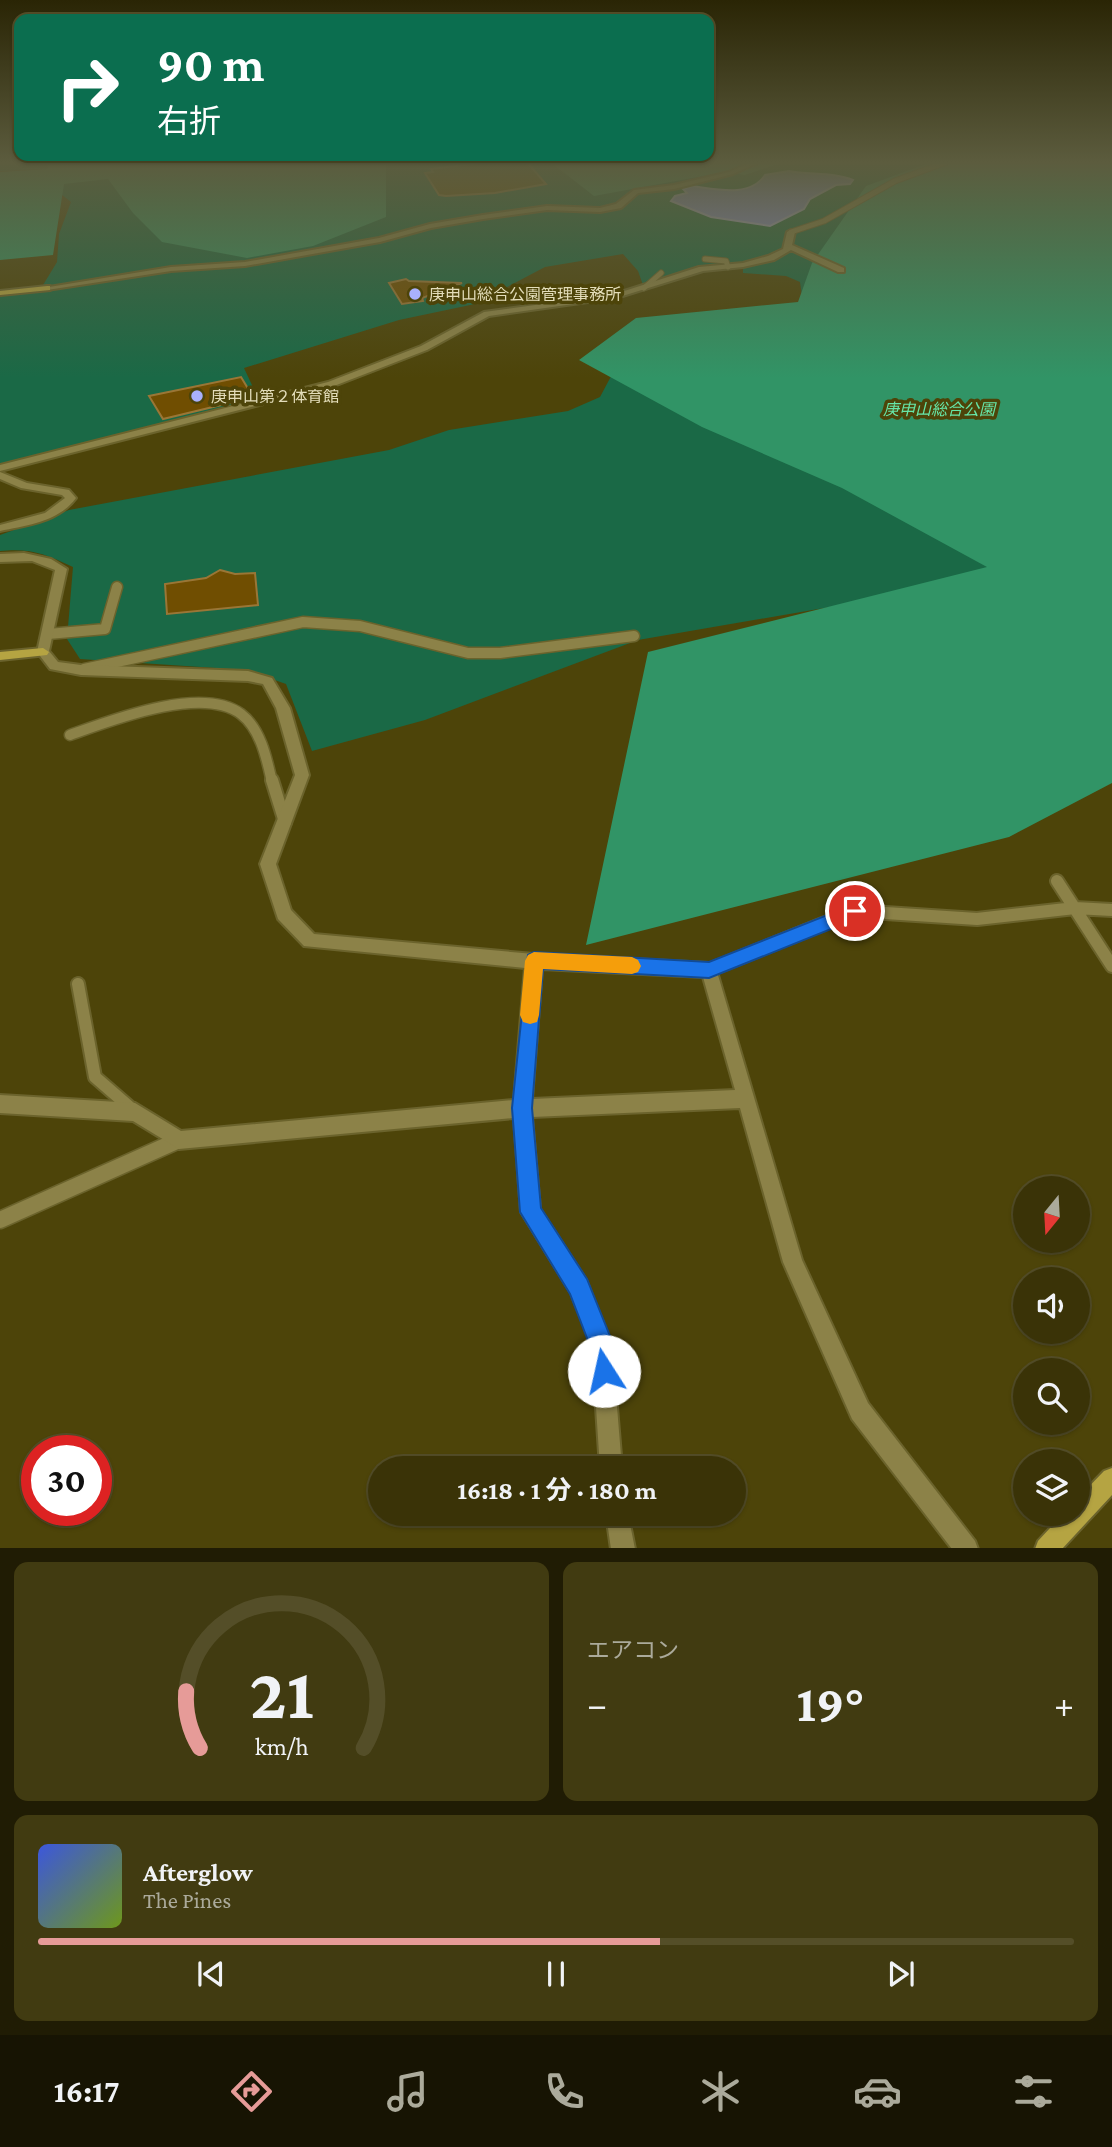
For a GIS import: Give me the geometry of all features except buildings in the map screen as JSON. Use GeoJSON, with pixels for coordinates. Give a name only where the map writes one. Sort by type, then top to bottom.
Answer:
{"type":"FeatureCollection","features":[{"type":"Feature","properties":{"kind":"street"},"geometry":{"type":"LineString","coordinates":[[0,293],[166,269],[244,264],[404,233]]}},
{"type":"Feature","properties":{"kind":"street"},"geometry":{"type":"LineString","coordinates":[[0,468],[331,384],[424,348],[487,314],[597,299],[644,288],[702,269],[771,258],[787,250],[791,233]]}},
{"type":"Feature","properties":{"kind":"street"},"geometry":{"type":"LineString","coordinates":[[788,246],[841,270]]}},
{"type":"Feature","properties":{"kind":"street"},"geometry":{"type":"LineString","coordinates":[[0,475],[25,486],[65,492],[71,498],[66,505],[48,516],[0,528]]}},
{"type":"Feature","properties":{"kind":"street"},"geometry":{"type":"LineString","coordinates":[[0,558],[19,556],[49,560],[61,569],[43,652]]}},
{"type":"Feature","properties":{"kind":"street"},"geometry":{"type":"LineString","coordinates":[[0,656],[43,652]]}},
{"type":"Feature","properties":{"kind":"street"},"geometry":{"type":"LineString","coordinates":[[43,652],[54,666],[81,670],[248,676],[267,681],[284,708],[302,775],[268,863],[284,914],[310,941],[534,961],[709,970],[793,1262],[860,1411],[966,1548]]}},
{"type":"Feature","properties":{"kind":"street"},"geometry":{"type":"LineString","coordinates":[[534,961],[522,1108],[531,1212],[579,1287],[602,1346],[610,1456]]}},
{"type":"Feature","properties":{"kind":"street"},"geometry":{"type":"LineString","coordinates":[[0,1104],[135,1112],[179,1140],[522,1108],[744,1099]]}},
{"type":"Feature","properties":{"kind":"street"},"geometry":{"type":"LineString","coordinates":[[1047,1548],[1112,1479]]}},
{"type":"Feature","properties":{"kind":"street"},"geometry":{"type":"LineString","coordinates":[[619,1526],[623,1548]]}},
{"type":"Feature","properties":{"kind":"lane"},"geometry":{"type":"LineString","coordinates":[[705,258],[726,261],[727,267]]}},
{"type":"Feature","properties":{"kind":"lane"},"geometry":{"type":"LineString","coordinates":[[644,288],[661,273]]}},
{"type":"Feature","properties":{"kind":"lane"},"geometry":{"type":"LineString","coordinates":[[48,634],[105,629],[117,587]]}},
{"type":"Feature","properties":{"kind":"lane"},"geometry":{"type":"LineString","coordinates":[[81,670],[303,622],[360,626],[468,653],[500,653],[634,636]]}},
{"type":"Feature","properties":{"kind":"lane"},"geometry":{"type":"LineString","coordinates":[[70,735],[132,714],[174,706],[213,704],[241,714],[258,737],[274,779],[279,810],[285,822]]}},
{"type":"Feature","properties":{"kind":"lane"},"geometry":{"type":"LineString","coordinates":[[1057,881],[1112,966]]}},
{"type":"Feature","properties":{"kind":"lane"},"geometry":{"type":"LineString","coordinates":[[709,970],[855,911],[977,919],[1075,908],[1112,910]]}},
{"type":"Feature","properties":{"kind":"lane"},"geometry":{"type":"LineString","coordinates":[[78,984],[95,1077],[135,1112]]}},
{"type":"Feature","properties":{"kind":"lane"},"geometry":{"type":"LineString","coordinates":[[0,1220],[179,1140]]}},
{"type":"Feature","properties":{"kind":"green space"},"geometry":{"type":"Polygon","coordinates":[[[0,233],[56,233],[53,255],[0,260],[0,233]]]}},
{"type":"Feature","properties":{"kind":"green space"},"geometry":{"type":"Polygon","coordinates":[[[153,233],[345,233],[313,246],[247,258],[162,242],[153,233]]]}},
{"type":"Feature","properties":{"kind":"green space"},"geometry":{"type":"Polygon","coordinates":[[[833,233],[1112,233],[1112,783],[1009,837],[586,945],[648,652],[987,567],[842,488],[702,427],[579,360],[636,318],[798,302],[812,263],[833,233]]]}},
{"type":"Feature","properties":{"kind":"green space","name":"庚申山総合公園"},"geometry":{"type":"Polygon","coordinates":[[[1112,233],[1112,511],[963,584],[638,640],[425,720],[312,751],[286,684],[246,670],[80,659],[67,639],[73,567],[38,553],[21,550],[0,551],[0,535],[69,510],[389,450],[449,430],[568,411],[600,397],[641,320],[803,303],[800,282],[786,276],[743,273],[743,267],[702,267],[643,285],[638,271],[623,254],[545,267],[475,304],[399,320],[244,368],[258,398],[0,465],[0,295],[40,290],[57,262],[59,234],[1112,233]]]}},
{"type":"Feature","properties":{"kind":"slow traffic"},"geometry":{"type":"LineString","coordinates":[[530,1015],[534,961],[632,966]]}},
{"type":"Feature","properties":{"kind":"place","name":"庚申山総合公園管理事務所"},"geometry":{"type":"Point","coordinates":[415,294]}},
{"type":"Feature","properties":{"kind":"place","name":"庚申山第２体育館"},"geometry":{"type":"Point","coordinates":[197,396]}},
{"type":"Feature","properties":{"kind":"route"},"geometry":{"type":"LineString","coordinates":[[604,1371],[602,1346],[579,1287],[531,1212],[522,1108],[534,961],[709,970],[855,911]]}}]}
